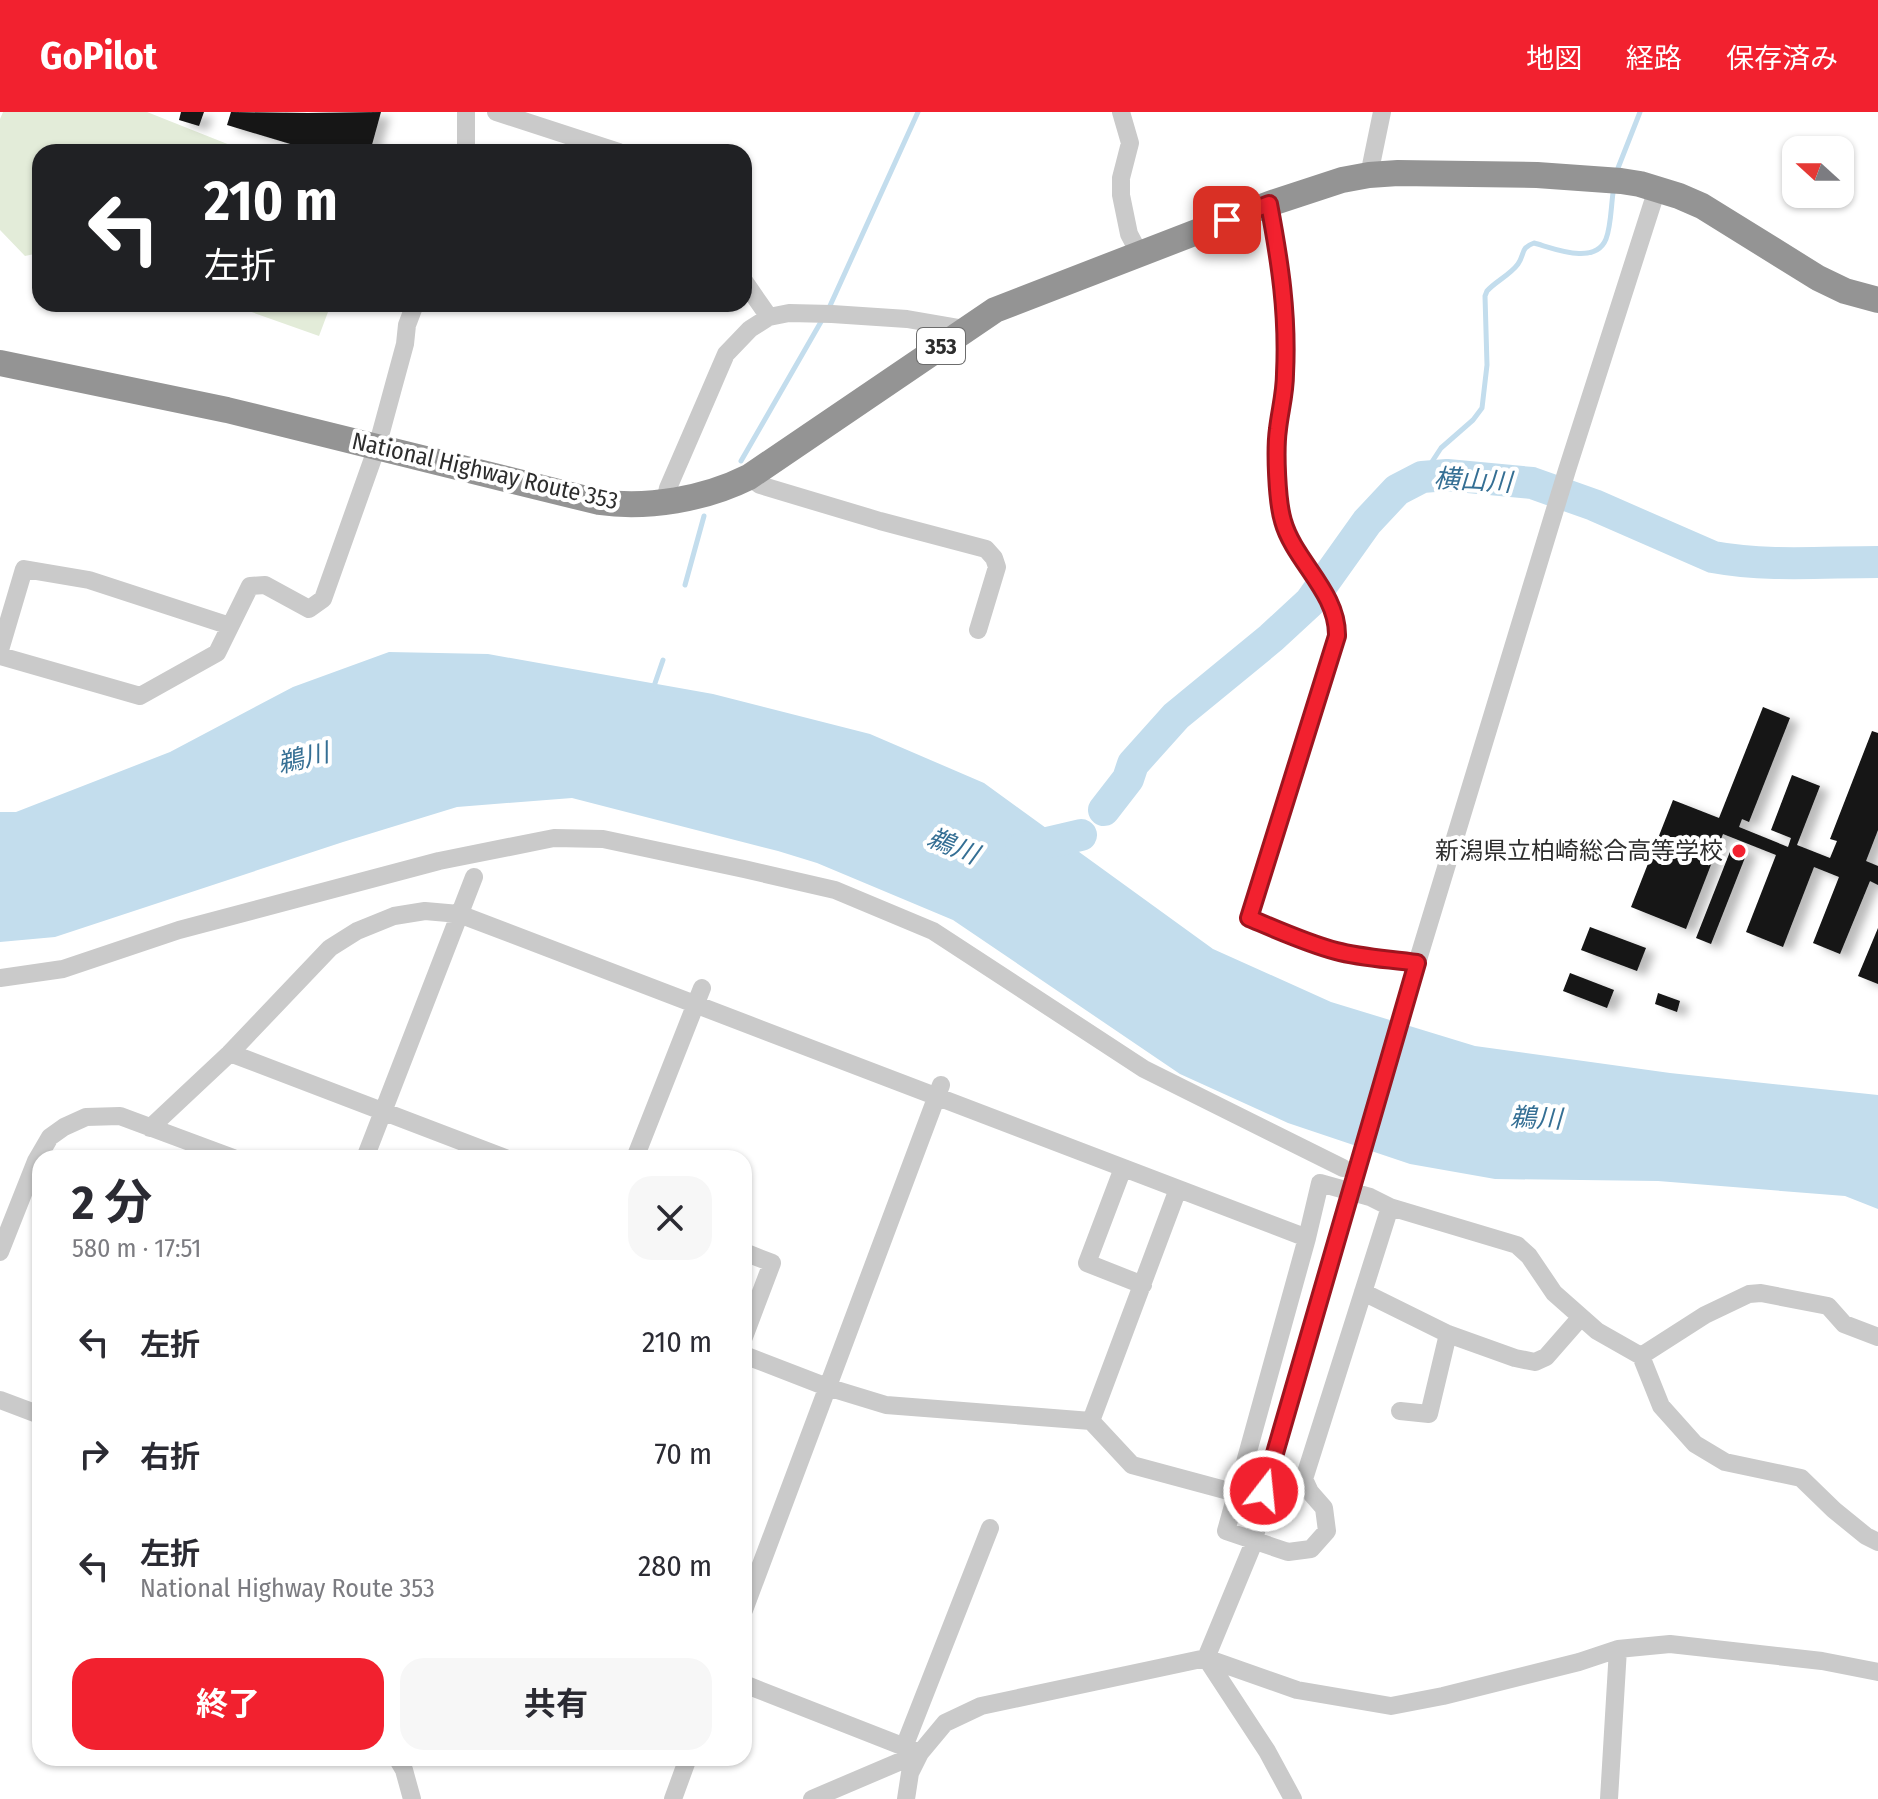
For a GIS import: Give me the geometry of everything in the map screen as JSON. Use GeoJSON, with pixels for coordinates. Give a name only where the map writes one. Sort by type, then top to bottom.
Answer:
{"type":"FeatureCollection","features":[{"type":"Feature","properties":{"kind":"highway","name":"National Highway Route 353"},"geometry":{"type":"LineString","coordinates":[[0,363],[227,410],[617,505],[665,501],[727,488],[749,477],[982,317],[1269,204],[1342,180],[1369,175],[1537,175],[1621,181],[1657,189],[1702,206],[1818,278],[1845,291],[1878,300]]}},
{"type":"Feature","properties":{"kind":"street"},"geometry":{"type":"LineString","coordinates":[[466,112],[466,144]]}},
{"type":"Feature","properties":{"kind":"street"},"geometry":{"type":"LineString","coordinates":[[496,112],[594,144]]}},
{"type":"Feature","properties":{"kind":"street"},"geometry":{"type":"LineString","coordinates":[[1121,112],[1130,143],[1121,178],[1121,195],[1129,234],[1139,253]]}},
{"type":"Feature","properties":{"kind":"street"},"geometry":{"type":"LineString","coordinates":[[1369,175],[1382,112]]}},
{"type":"Feature","properties":{"kind":"street"},"geometry":{"type":"LineString","coordinates":[[1206,1658],[1254,1542],[1264,1491],[1417,963],[1567,470],[1657,189]]}},
{"type":"Feature","properties":{"kind":"street"},"geometry":{"type":"LineString","coordinates":[[1269,204],[1281,269],[1286,320],[1285,377],[1277,430],[1282,517],[1293,545],[1335,616],[1337,636],[1249,918],[1335,951],[1417,963]]}},
{"type":"Feature","properties":{"kind":"street"},"geometry":{"type":"LineString","coordinates":[[752,293],[769,317]]}},
{"type":"Feature","properties":{"kind":"street"},"geometry":{"type":"LineString","coordinates":[[230,626],[89,580],[24,569],[0,653],[140,696],[217,653],[250,586],[265,585],[309,609],[323,599],[377,447],[412,312]]}},
{"type":"Feature","properties":{"kind":"street"},"geometry":{"type":"LineString","coordinates":[[665,501],[726,354],[750,329],[769,317],[789,313],[824,313],[907,319],[965,329]]}},
{"type":"Feature","properties":{"kind":"street"},"geometry":{"type":"LineString","coordinates":[[749,477],[760,485],[986,549],[997,567],[978,630]]}},
{"type":"Feature","properties":{"kind":"street"},"geometry":{"type":"LineString","coordinates":[[0,978],[63,969],[179,930],[439,861],[554,838],[603,839],[835,890],[933,931],[1144,1069],[1343,1168]]}},
{"type":"Feature","properties":{"kind":"street"},"geometry":{"type":"LineString","coordinates":[[368,1150],[474,877]]}},
{"type":"Feature","properties":{"kind":"street"},"geometry":{"type":"LineString","coordinates":[[150,1128],[230,1053],[330,948],[357,931],[394,916],[425,911],[459,914],[699,996],[940,1091],[1123,1168],[1307,1238]]}},
{"type":"Feature","properties":{"kind":"street"},"geometry":{"type":"LineString","coordinates":[[638,1150],[699,996]]}},
{"type":"Feature","properties":{"kind":"street"},"geometry":{"type":"LineString","coordinates":[[230,1053],[484,1150]]}},
{"type":"Feature","properties":{"kind":"street"},"geometry":{"type":"LineString","coordinates":[[752,1589],[940,1091]]}},
{"type":"Feature","properties":{"kind":"street"},"geometry":{"type":"LineString","coordinates":[[42,1150],[50,1137],[86,1117],[120,1116],[211,1150]]}},
{"type":"Feature","properties":{"kind":"street"},"geometry":{"type":"LineString","coordinates":[[1123,1168],[1087,1263],[1143,1285]]}},
{"type":"Feature","properties":{"kind":"street"},"geometry":{"type":"LineString","coordinates":[[0,1252],[32,1171]]}},
{"type":"Feature","properties":{"kind":"street"},"geometry":{"type":"LineString","coordinates":[[1390,1207],[1304,1479],[1310,1492],[1324,1508],[1327,1531],[1311,1549],[1288,1552],[1226,1531],[1320,1183],[1517,1245],[1529,1256],[1554,1293],[1597,1331],[1641,1356],[1661,1406],[1695,1444],[1725,1462],[1801,1478],[1834,1510],[1878,1542]]}},
{"type":"Feature","properties":{"kind":"street"},"geometry":{"type":"LineString","coordinates":[[1091,1421],[1178,1189]]}},
{"type":"Feature","properties":{"kind":"street"},"geometry":{"type":"LineString","coordinates":[[752,1255],[772,1263],[752,1316]]}},
{"type":"Feature","properties":{"kind":"street"},"geometry":{"type":"LineString","coordinates":[[1363,1292],[1448,1334],[1535,1362],[1546,1357],[1581,1317]]}},
{"type":"Feature","properties":{"kind":"street"},"geometry":{"type":"LineString","coordinates":[[1641,1356],[1705,1315],[1749,1294],[1761,1293],[1828,1306],[1844,1324],[1878,1337]]}},
{"type":"Feature","properties":{"kind":"street"},"geometry":{"type":"LineString","coordinates":[[1400,1411],[1429,1414],[1448,1334]]}},
{"type":"Feature","properties":{"kind":"street"},"geometry":{"type":"LineString","coordinates":[[752,1358],[827,1387],[886,1405],[1091,1421],[1132,1465],[1236,1493]]}},
{"type":"Feature","properties":{"kind":"street"},"geometry":{"type":"LineString","coordinates":[[0,1400],[32,1412]]}},
{"type":"Feature","properties":{"kind":"street"},"geometry":{"type":"LineString","coordinates":[[906,1799],[912,1750],[990,1528]]}},
{"type":"Feature","properties":{"kind":"street"},"geometry":{"type":"LineString","coordinates":[[812,1799],[912,1750],[945,1723],[981,1706],[1206,1658],[1297,1690],[1391,1706],[1504,1681],[1618,1649],[1670,1644],[1822,1661],[1878,1672]]}},
{"type":"Feature","properties":{"kind":"street"},"geometry":{"type":"LineString","coordinates":[[1609,1799],[1618,1649]]}},
{"type":"Feature","properties":{"kind":"street"},"geometry":{"type":"LineString","coordinates":[[1206,1658],[1267,1751],[1293,1799]]}},
{"type":"Feature","properties":{"kind":"street"},"geometry":{"type":"LineString","coordinates":[[752,1687],[912,1750]]}},
{"type":"Feature","properties":{"kind":"street"},"geometry":{"type":"LineString","coordinates":[[404,1766],[412,1799]]}},
{"type":"Feature","properties":{"kind":"street"},"geometry":{"type":"LineString","coordinates":[[673,1799],[685,1766]]}},
{"type":"Feature","properties":{"kind":"green space"},"geometry":{"type":"Polygon","coordinates":[[[3,112],[147,112],[227,144],[32,144],[32,254],[25,256],[0,230],[0,119],[3,112]]]}},
{"type":"Feature","properties":{"kind":"green space"},"geometry":{"type":"Polygon","coordinates":[[[252,312],[328,312],[319,336],[252,312]]]}},
{"type":"Feature","properties":{"kind":"water","name":"鵜川"},"geometry":{"type":"Polygon","coordinates":[[[389,652],[488,654],[713,694],[870,734],[984,783],[1213,949],[1331,1002],[1475,1046],[1670,1073],[1878,1095],[1878,1209],[1845,1196],[1658,1181],[1495,1179],[1410,1164],[1288,1123],[1180,1074],[953,920],[817,863],[572,798],[457,807],[55,937],[0,942],[0,812],[16,812],[170,752],[293,687],[389,652]]]}},
{"type":"Feature","properties":{"kind":"building"},"geometry":{"type":"Polygon","coordinates":[[[181,112],[204,112],[199,126],[179,120],[181,112]]]}},
{"type":"Feature","properties":{"kind":"building"},"geometry":{"type":"Polygon","coordinates":[[[231,112],[381,112],[372,144],[290,144],[227,125],[231,112]]]}},
{"type":"Feature","properties":{"kind":"building"},"geometry":{"type":"Polygon","coordinates":[[[1763,707],[1790,718],[1749,822],[1742,819],[1739,827],[1788,847],[1791,838],[1771,830],[1792,775],[1820,786],[1797,845],[1830,858],[1837,841],[1830,839],[1872,731],[1878,733],[1878,830],[1866,861],[1878,866],[1878,885],[1870,881],[1840,954],[1813,943],[1839,877],[1814,867],[1783,947],[1746,932],[1776,855],[1723,834],[1686,929],[1631,907],[1673,800],[1719,818],[1763,707]]]}},
{"type":"Feature","properties":{"kind":"building"},"geometry":{"type":"Polygon","coordinates":[[[1733,844],[1748,850],[1711,944],[1696,938],[1733,844]]]}},
{"type":"Feature","properties":{"kind":"building"},"geometry":{"type":"Polygon","coordinates":[[[1590,927],[1646,948],[1637,971],[1581,950],[1590,927]]]}},
{"type":"Feature","properties":{"kind":"building"},"geometry":{"type":"Polygon","coordinates":[[[1878,928],[1878,984],[1858,976],[1878,928]]]}},
{"type":"Feature","properties":{"kind":"building"},"geometry":{"type":"Polygon","coordinates":[[[1570,973],[1614,990],[1607,1008],[1563,991],[1570,973]]]}},
{"type":"Feature","properties":{"kind":"building"},"geometry":{"type":"Polygon","coordinates":[[[1658,993],[1680,1001],[1677,1012],[1655,1004],[1658,993]]]}},
{"type":"Feature","properties":{"kind":"waterway"},"geometry":{"type":"LineString","coordinates":[[829,308],[918,112]]}},
{"type":"Feature","properties":{"kind":"waterway"},"geometry":{"type":"LineString","coordinates":[[1618,168],[1640,112]]}},
{"type":"Feature","properties":{"kind":"waterway"},"geometry":{"type":"LineString","coordinates":[[1422,477],[1441,448],[1482,408],[1487,365],[1487,291],[1515,268],[1525,249],[1534,243],[1573,253],[1593,252],[1601,247],[1608,234],[1613,193]]}},
{"type":"Feature","properties":{"kind":"waterway"},"geometry":{"type":"LineString","coordinates":[[741,461],[822,320]]}},
{"type":"Feature","properties":{"kind":"waterway","name":"横山川"},"geometry":{"type":"LineString","coordinates":[[1104,810],[1128,779],[1133,764],[1176,716],[1310,602],[1367,522],[1397,490],[1422,477],[1447,475],[1532,483],[1594,505],[1713,557],[1775,563],[1878,562]]}},
{"type":"Feature","properties":{"kind":"waterway"},"geometry":{"type":"LineString","coordinates":[[685,585],[704,516]]}},
{"type":"Feature","properties":{"kind":"waterway"},"geometry":{"type":"LineString","coordinates":[[653,689],[663,660]]}},
{"type":"Feature","properties":{"kind":"waterway","name":"横山川"},"geometry":{"type":"LineString","coordinates":[[1021,849],[1081,835]]}},
{"type":"Feature","properties":{"kind":"place","name":"新潟県立柏崎総合高等学校"},"geometry":{"type":"Point","coordinates":[1739,851]}},
{"type":"Feature","properties":{"kind":"route"},"geometry":{"type":"LineString","coordinates":[[1227,220],[1269,204],[1281,269],[1286,320],[1285,377],[1277,430],[1282,517],[1293,545],[1328,602],[1337,626],[1337,636],[1249,918],[1335,951],[1417,963],[1264,1491]]}}]}
